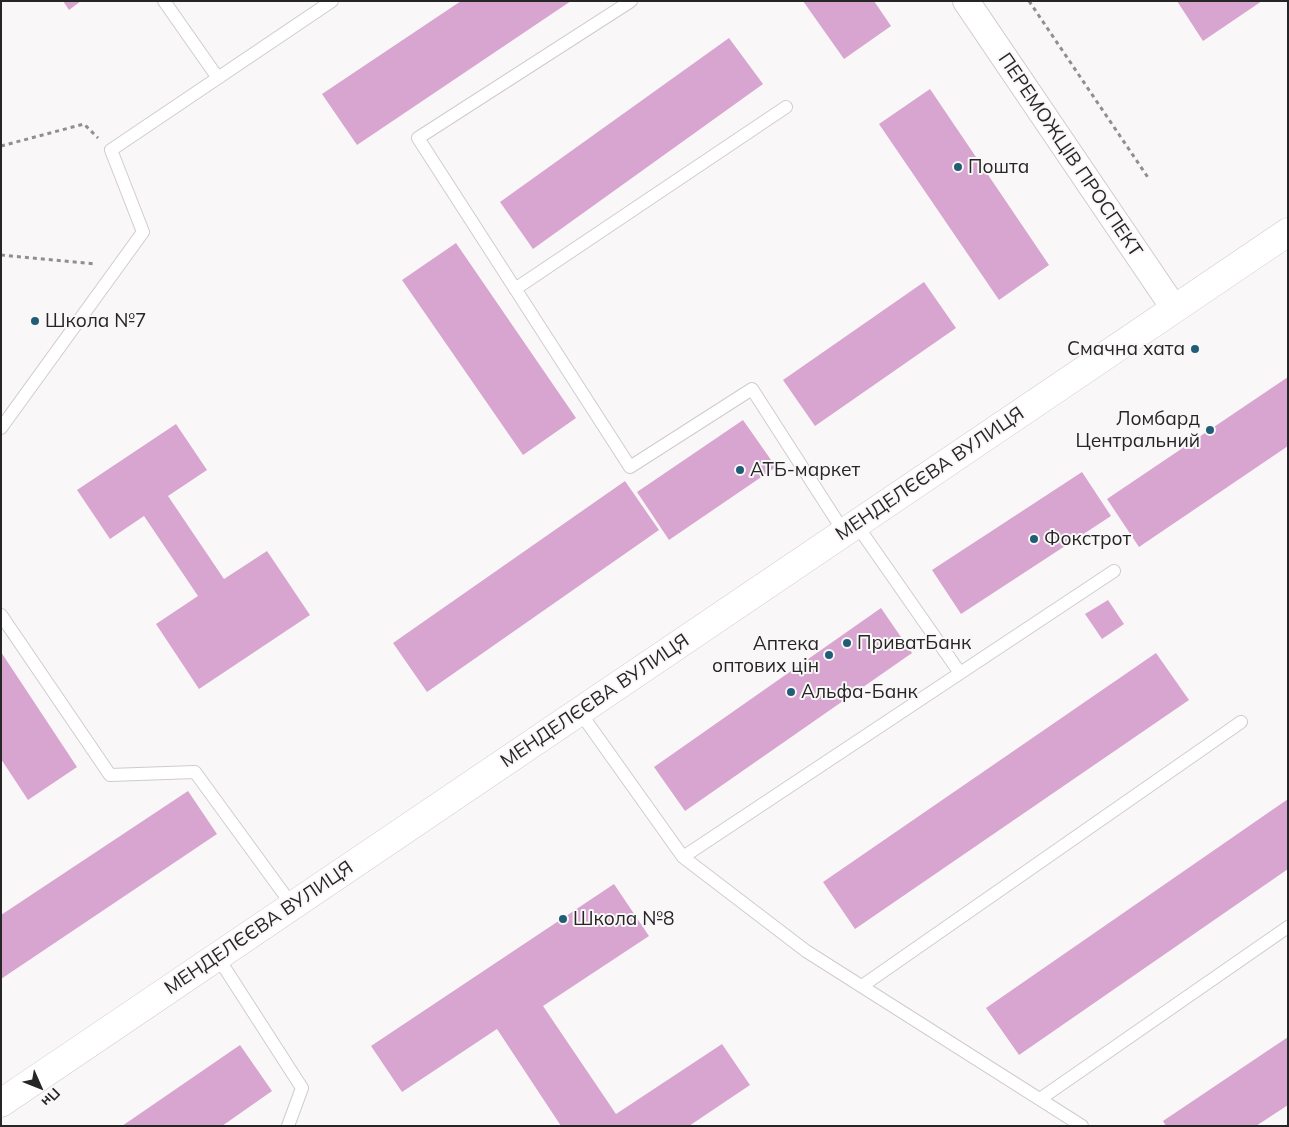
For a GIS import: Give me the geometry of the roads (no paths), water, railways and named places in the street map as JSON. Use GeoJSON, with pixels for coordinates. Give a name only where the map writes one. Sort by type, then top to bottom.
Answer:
{"type":"FeatureCollection","features":[{"type":"Feature","properties":{"kind":"street","name":"ПЕРЕМОЖЦІВ ПРОСПЕКТ"},"geometry":{"type":"LineString","coordinates":[[966,1],[1174,308]]}},
{"type":"Feature","properties":{"kind":"street","name":"МЕНДЕЛЄЄВА ВУЛИЦЯ"},"geometry":{"type":"LineString","coordinates":[[1,1103],[1288,232]]}},
{"type":"Feature","properties":{"kind":"lane"},"geometry":{"type":"LineString","coordinates":[[164,1],[218,78]]}},
{"type":"Feature","properties":{"kind":"lane"},"geometry":{"type":"LineString","coordinates":[[1,428],[143,232],[111,150],[332,1]]}},
{"type":"Feature","properties":{"kind":"lane"},"geometry":{"type":"LineString","coordinates":[[631,1],[418,138],[630,467],[752,389],[850,528],[960,673]]}},
{"type":"Feature","properties":{"kind":"lane"},"geometry":{"type":"LineString","coordinates":[[515,289],[786,107]]}},
{"type":"Feature","properties":{"kind":"lane"},"geometry":{"type":"LineString","coordinates":[[683,857],[1114,571]]}},
{"type":"Feature","properties":{"kind":"lane"},"geometry":{"type":"LineString","coordinates":[[1,615],[110,775],[195,772],[292,905]]}},
{"type":"Feature","properties":{"kind":"lane"},"geometry":{"type":"LineString","coordinates":[[579,711],[683,857],[806,951],[1082,1126]]}},
{"type":"Feature","properties":{"kind":"lane"},"geometry":{"type":"LineString","coordinates":[[862,986],[1241,722]]}},
{"type":"Feature","properties":{"kind":"lane"},"geometry":{"type":"LineString","coordinates":[[1040,1099],[1288,927]]}},
{"type":"Feature","properties":{"kind":"lane"},"geometry":{"type":"LineString","coordinates":[[217,956],[302,1088],[288,1126]]}},
{"type":"Feature","properties":{"kind":"place","name":"Пошта"},"geometry":{"type":"Point","coordinates":[958,167]}},
{"type":"Feature","properties":{"kind":"place","name":"Школа №7"},"geometry":{"type":"Point","coordinates":[35,321]}},
{"type":"Feature","properties":{"kind":"place","name":"Смачна хата"},"geometry":{"type":"Point","coordinates":[1195,349]}},
{"type":"Feature","properties":{"kind":"place","name":"Ломбард Центральний"},"geometry":{"type":"Point","coordinates":[1210,430]}},
{"type":"Feature","properties":{"kind":"place","name":"АТБ-маркет"},"geometry":{"type":"Point","coordinates":[740,470]}},
{"type":"Feature","properties":{"kind":"place","name":"Фокстрот"},"geometry":{"type":"Point","coordinates":[1034,539]}},
{"type":"Feature","properties":{"kind":"place","name":"ПриватБанк"},"geometry":{"type":"Point","coordinates":[847,643]}},
{"type":"Feature","properties":{"kind":"place","name":"Аптека оптових цін"},"geometry":{"type":"Point","coordinates":[829,655]}},
{"type":"Feature","properties":{"kind":"place","name":"Альфа-Банк"},"geometry":{"type":"Point","coordinates":[791,692]}},
{"type":"Feature","properties":{"kind":"place","name":"Школа №8"},"geometry":{"type":"Point","coordinates":[563,919]}}]}
